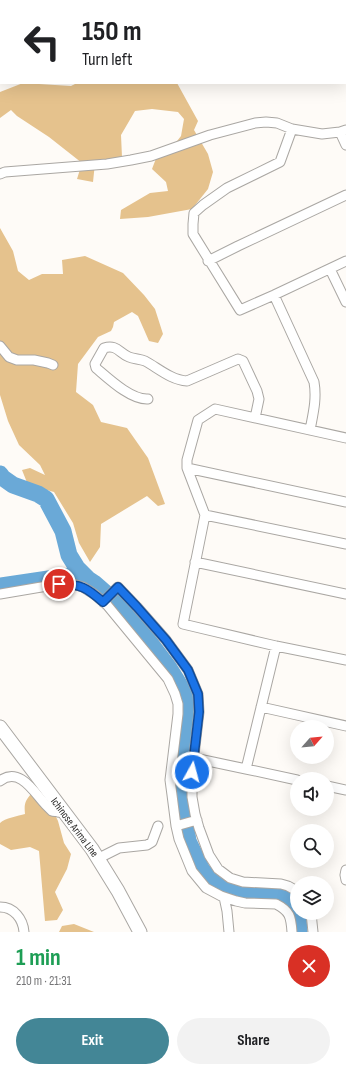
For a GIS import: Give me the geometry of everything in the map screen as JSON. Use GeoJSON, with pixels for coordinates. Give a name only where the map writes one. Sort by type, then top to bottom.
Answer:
{"type":"FeatureCollection","features":[{"type":"Feature","properties":{"kind":"main road","name":"Ichinose Arima Line"},"geometry":{"type":"LineString","coordinates":[[0,727],[99,858],[140,932]]}},
{"type":"Feature","properties":{"kind":"street"},"geometry":{"type":"LineString","coordinates":[[0,174],[5,172],[108,164],[131,160],[151,156],[205,136],[255,123],[266,122],[277,122],[292,129],[322,134],[343,131],[346,145]]}},
{"type":"Feature","properties":{"kind":"street"},"geometry":{"type":"LineString","coordinates":[[292,129],[280,162],[227,188],[203,205],[194,213],[193,234],[208,261],[240,310],[346,261]]}},
{"type":"Feature","properties":{"kind":"street"},"geometry":{"type":"LineString","coordinates":[[208,261],[346,195]]}},
{"type":"Feature","properties":{"kind":"street"},"geometry":{"type":"LineString","coordinates":[[330,269],[346,302]]}},
{"type":"Feature","properties":{"kind":"street"},"geometry":{"type":"LineString","coordinates":[[274,295],[314,382],[316,400],[310,430]]}},
{"type":"Feature","properties":{"kind":"street"},"geometry":{"type":"LineString","coordinates":[[0,346],[9,356],[17,360],[34,360],[53,365]]}},
{"type":"Feature","properties":{"kind":"street"},"geometry":{"type":"LineString","coordinates":[[148,400],[143,400],[132,396],[96,368],[96,364],[104,348],[110,346],[116,348],[129,357],[143,360],[167,375],[187,381],[238,359],[243,362],[257,391],[258,399],[255,418]]}},
{"type":"Feature","properties":{"kind":"street"},"geometry":{"type":"LineString","coordinates":[[346,438],[216,408],[198,420],[187,460],[187,468],[205,515],[183,624],[276,646],[346,660]]}},
{"type":"Feature","properties":{"kind":"street"},"geometry":{"type":"LineString","coordinates":[[187,468],[346,502]]}},
{"type":"Feature","properties":{"kind":"street"},"geometry":{"type":"LineString","coordinates":[[205,515],[346,544]]}},
{"type":"Feature","properties":{"kind":"street"},"geometry":{"type":"LineString","coordinates":[[195,562],[346,594]]}},
{"type":"Feature","properties":{"kind":"street"},"geometry":{"type":"LineString","coordinates":[[0,594],[59,584],[73,584],[83,587],[104,601],[161,671],[172,686],[175,694],[178,704],[178,714],[170,780],[179,839],[192,871],[206,888],[236,902],[276,904],[282,907],[290,915],[292,932]]}},
{"type":"Feature","properties":{"kind":"street"},"geometry":{"type":"LineString","coordinates":[[104,601],[118,587],[166,640],[188,670],[198,694],[199,712],[192,772],[192,797],[195,820],[209,855],[218,869],[230,878],[243,882],[274,884],[290,887]]}},
{"type":"Feature","properties":{"kind":"street"},"geometry":{"type":"LineString","coordinates":[[246,769],[276,646]]}},
{"type":"Feature","properties":{"kind":"street"},"geometry":{"type":"LineString","coordinates":[[261,707],[346,726]]}},
{"type":"Feature","properties":{"kind":"street"},"geometry":{"type":"LineString","coordinates":[[194,758],[290,778]]}},
{"type":"Feature","properties":{"kind":"street"},"geometry":{"type":"LineString","coordinates":[[0,781],[9,777],[15,777],[23,780],[52,811],[58,812],[61,808]]}},
{"type":"Feature","properties":{"kind":"street"},"geometry":{"type":"LineString","coordinates":[[334,787],[346,790]]}},
{"type":"Feature","properties":{"kind":"street"},"geometry":{"type":"LineString","coordinates":[[178,826],[195,820]]}},
{"type":"Feature","properties":{"kind":"street"},"geometry":{"type":"LineString","coordinates":[[99,858],[118,848],[147,845],[152,842],[158,826]]}},
{"type":"Feature","properties":{"kind":"street"},"geometry":{"type":"LineString","coordinates":[[346,870],[346,880]]}},
{"type":"Feature","properties":{"kind":"street"},"geometry":{"type":"LineString","coordinates":[[224,897],[229,932]]}},
{"type":"Feature","properties":{"kind":"street"},"geometry":{"type":"LineString","coordinates":[[0,907],[5,907],[14,912],[23,926],[24,932]]}},
{"type":"Feature","properties":{"kind":"street"},"geometry":{"type":"LineString","coordinates":[[312,920],[313,932]]}},
{"type":"Feature","properties":{"kind":"shaded area"},"geometry":{"type":"Polygon","coordinates":[[[20,84],[71,86],[75,84],[178,84],[198,121],[194,130],[208,154],[213,172],[208,189],[192,209],[148,217],[120,219],[121,210],[150,193],[168,191],[166,182],[152,169],[160,148],[174,145],[181,136],[184,119],[178,112],[152,109],[135,111],[121,135],[122,157],[95,163],[93,182],[77,179],[82,163],[49,137],[17,116],[11,110],[0,118],[0,92],[20,84]]]}},
{"type":"Feature","properties":{"kind":"shaded area"},"geometry":{"type":"Polygon","coordinates":[[[0,228],[13,251],[18,271],[29,280],[42,274],[63,274],[62,260],[85,256],[123,273],[155,309],[163,334],[158,343],[149,341],[138,316],[132,312],[114,322],[111,331],[98,337],[78,364],[76,392],[93,405],[101,422],[127,428],[148,458],[165,504],[158,506],[147,496],[101,524],[100,547],[90,562],[79,543],[73,523],[54,492],[28,485],[22,470],[30,468],[45,475],[40,465],[19,445],[8,421],[0,395],[0,228]]]}},
{"type":"Feature","properties":{"kind":"shaded area"},"geometry":{"type":"Polygon","coordinates":[[[31,794],[49,802],[58,821],[64,843],[71,854],[67,869],[55,892],[63,910],[57,920],[45,921],[39,851],[30,847],[11,850],[0,844],[0,823],[8,818],[25,814],[25,803],[31,794]]]}},
{"type":"Feature","properties":{"kind":"shaded area"},"geometry":{"type":"Polygon","coordinates":[[[74,924],[94,932],[59,932],[62,926],[74,924]]]}},
{"type":"Feature","properties":{"kind":"waterway"},"geometry":{"type":"LineString","coordinates":[[0,474],[13,485],[38,494],[46,499],[63,531],[69,555],[77,568],[118,604],[169,668],[182,689],[187,703],[181,757],[181,794],[188,841],[202,870],[215,884],[232,892],[281,897],[294,906],[298,918],[299,932]]}},
{"type":"Feature","properties":{"kind":"waterway"},"geometry":{"type":"LineString","coordinates":[[0,586],[62,577],[79,576],[88,579]]}},
{"type":"Feature","properties":{"kind":"route"},"geometry":{"type":"LineString","coordinates":[[59,584],[73,584],[83,587],[103,602],[118,587],[166,640],[188,670],[198,694],[199,712],[192,772]]}}]}
